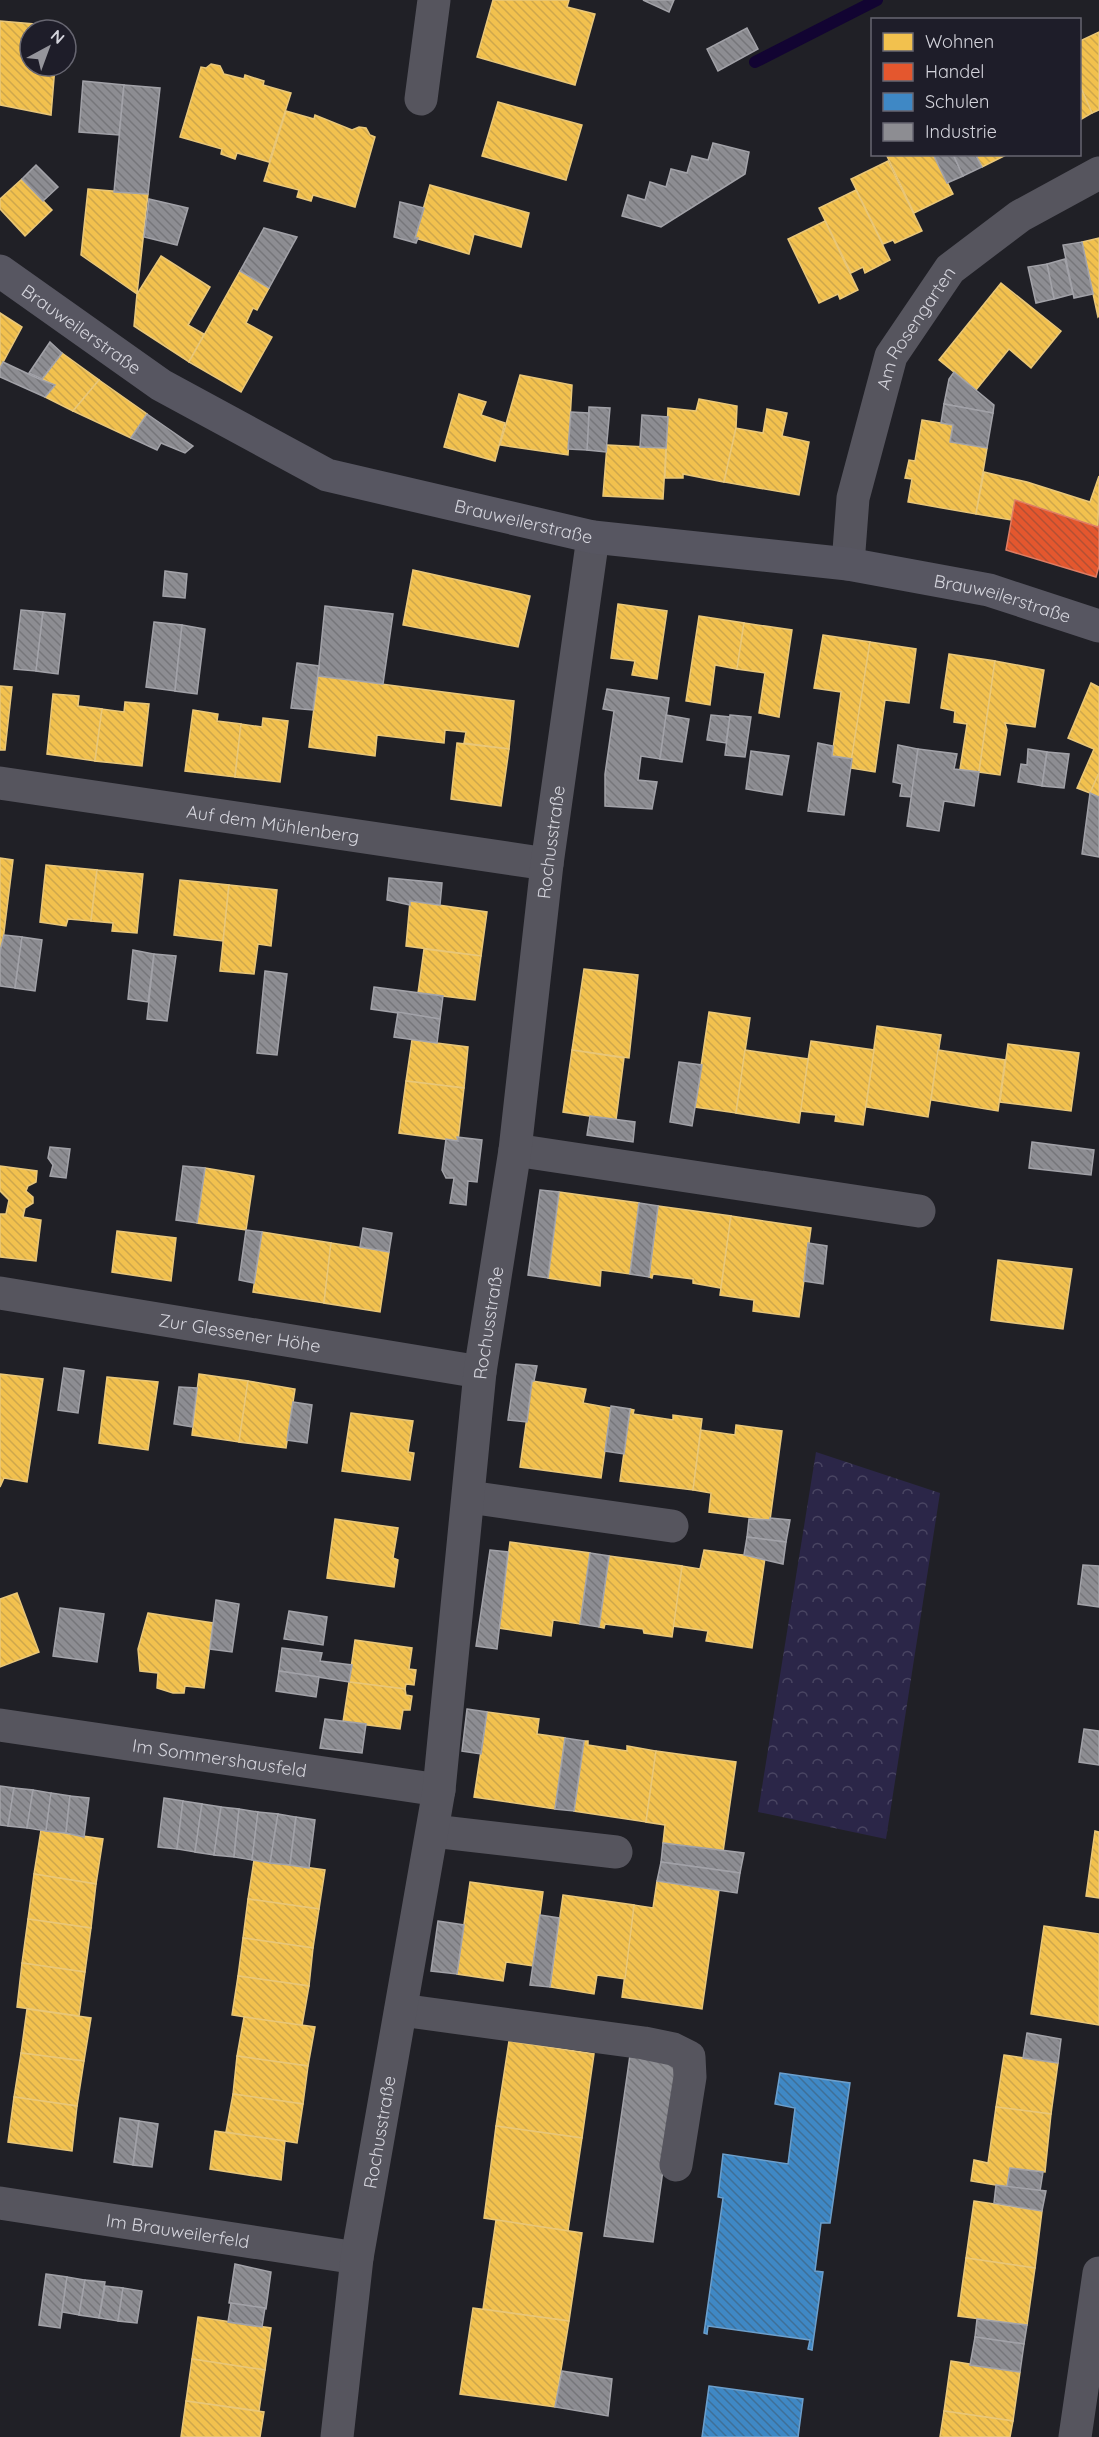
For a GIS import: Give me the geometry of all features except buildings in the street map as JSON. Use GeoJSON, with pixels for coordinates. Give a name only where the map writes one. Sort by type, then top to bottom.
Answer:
{"type":"FeatureCollection","features":[{"type":"Feature","properties":{"kind":"main road","name":"Brauweilerstraße"},"geometry":{"type":"LineString","coordinates":[[0,271],[161,385],[327,475],[593,537],[848,564],[989,590],[1099,626]]}},
{"type":"Feature","properties":{"kind":"street"},"geometry":{"type":"LineString","coordinates":[[421,99],[434,0]]}},
{"type":"Feature","properties":{"kind":"street","name":"Am Rosengarten"},"geometry":{"type":"LineString","coordinates":[[848,564],[853,498],[891,356],[950,269],[1020,216],[1099,172]]}},
{"type":"Feature","properties":{"kind":"street","name":"Rochusstraße"},"geometry":{"type":"LineString","coordinates":[[338,2437],[357,2258],[439,1790],[480,1372],[515,1150],[547,864],[593,537]]}},
{"type":"Feature","properties":{"kind":"street","name":"Auf dem Mühlenberg"},"geometry":{"type":"LineString","coordinates":[[0,783],[547,864]]}},
{"type":"Feature","properties":{"kind":"street"},"geometry":{"type":"LineString","coordinates":[[515,1150],[919,1211]]}},
{"type":"Feature","properties":{"kind":"street","name":"Zur Glessener Höhe"},"geometry":{"type":"LineString","coordinates":[[0,1293],[480,1372]]}},
{"type":"Feature","properties":{"kind":"street"},"geometry":{"type":"LineString","coordinates":[[469,1497],[672,1526]]}},
{"type":"Feature","properties":{"kind":"street","name":"Im Sommershausfeld"},"geometry":{"type":"LineString","coordinates":[[0,1725],[439,1790]]}},
{"type":"Feature","properties":{"kind":"street"},"geometry":{"type":"LineString","coordinates":[[433,1831],[616,1852]]}},
{"type":"Feature","properties":{"kind":"street"},"geometry":{"type":"LineString","coordinates":[[401,2010],[644,2043],[673,2049],[689,2057],[690,2077],[676,2165]]}},
{"type":"Feature","properties":{"kind":"street","name":"Im Brauweilerfeld"},"geometry":{"type":"LineString","coordinates":[[0,2203],[357,2258]]}},
{"type":"Feature","properties":{"kind":"street"},"geometry":{"type":"LineString","coordinates":[[1075,2437],[1099,2273]]}},
{"type":"Feature","properties":{"kind":"green space"},"geometry":{"type":"Polygon","coordinates":[[[816,1452],[940,1493],[886,1839],[758,1812],[816,1452]]]}},
{"type":"Feature","properties":{"kind":"waterway"},"geometry":{"type":"LineString","coordinates":[[755,62],[877,0]]}}]}
